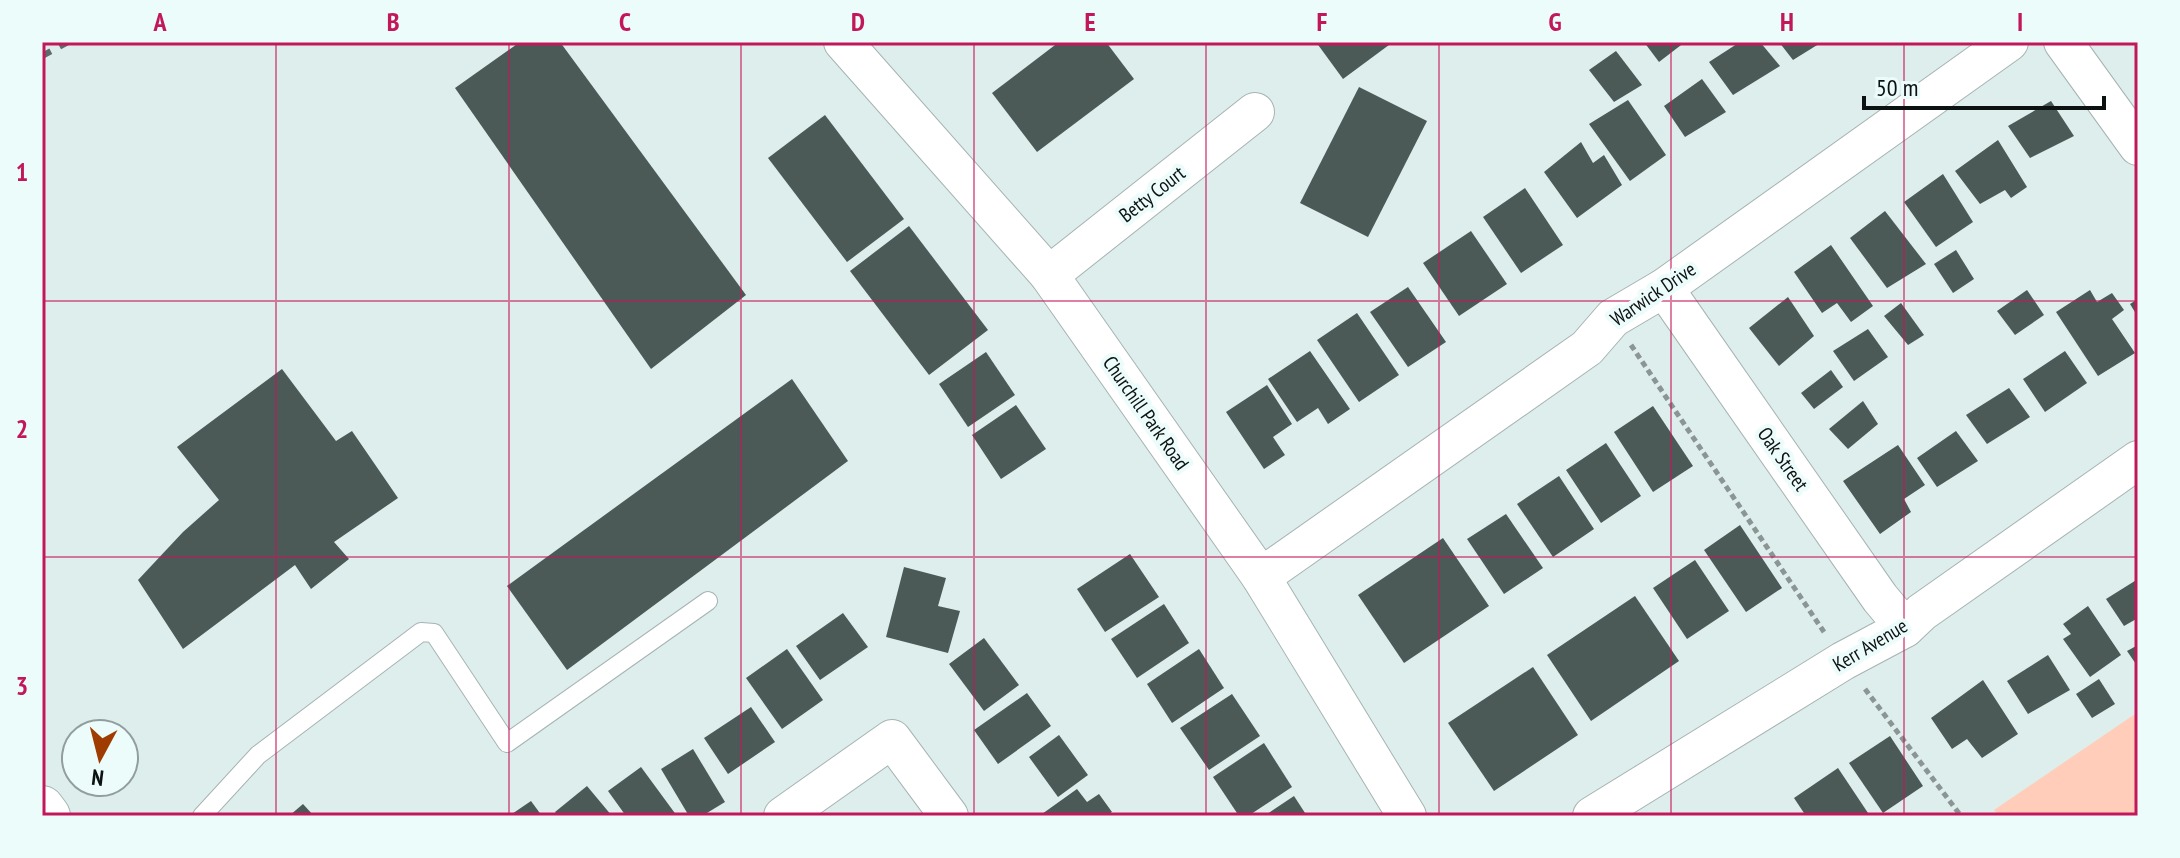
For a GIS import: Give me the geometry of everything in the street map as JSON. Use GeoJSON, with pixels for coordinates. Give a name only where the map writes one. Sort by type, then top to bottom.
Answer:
{"type":"FeatureCollection","features":[{"type":"Feature","properties":{"kind":"street","name":"Churchill Park Road"},"geometry":{"type":"LineString","coordinates":[[843,42],[1049,275],[1261,577],[1407,816]]}},
{"type":"Feature","properties":{"kind":"street","name":"Warwick Drive"},"geometry":{"type":"LineString","coordinates":[[1261,577],[1587,348],[1613,318],[1664,288],[2009,42]]}},
{"type":"Feature","properties":{"kind":"street"},"geometry":{"type":"LineString","coordinates":[[2063,42],[2138,146]]}},
{"type":"Feature","properties":{"kind":"street","name":"Betty Court"},"geometry":{"type":"LineString","coordinates":[[1049,275],[1255,112]]}},
{"type":"Feature","properties":{"kind":"street","name":"Oak Street"},"geometry":{"type":"LineString","coordinates":[[1664,288],[1880,598],[1905,628]]}},
{"type":"Feature","properties":{"kind":"street","name":"Kerr Avenue"},"geometry":{"type":"LineString","coordinates":[[1592,816],[1843,661],[1905,628],[1922,612],[2138,460]]}},
{"type":"Feature","properties":{"kind":"street"},"geometry":{"type":"LineString","coordinates":[[783,816],[892,739],[949,816]]}},
{"type":"Feature","properties":{"kind":"street"},"geometry":{"type":"LineString","coordinates":[[42,808],[48,816]]}},
{"type":"Feature","properties":{"kind":"lane"},"geometry":{"type":"LineString","coordinates":[[202,816],[258,755],[421,632],[434,633],[507,743],[708,601]]}},
{"type":"Feature","properties":{"kind":"path"},"geometry":{"type":"LineString","coordinates":[[1613,318],[1843,661],[1961,816]]}},
{"type":"Feature","properties":{"kind":"shaded area"},"geometry":{"type":"Polygon","coordinates":[[[2138,712],[2138,816],[1998,816],[1994,810],[2138,712]]]}},
{"type":"Feature","properties":{"kind":"building"},"geometry":{"type":"Polygon","coordinates":[[[520,42],[560,42],[746,295],[651,369],[455,88],[520,42]]]}},
{"type":"Feature","properties":{"kind":"building"},"geometry":{"type":"Polygon","coordinates":[[[1059,42],[1106,42],[1134,79],[1037,152],[992,93],[1059,42]]]}},
{"type":"Feature","properties":{"kind":"building"},"geometry":{"type":"Polygon","coordinates":[[[1316,42],[1393,42],[1343,79],[1316,42]]]}},
{"type":"Feature","properties":{"kind":"building"},"geometry":{"type":"Polygon","coordinates":[[[1644,42],[1685,42],[1659,62],[1644,42]]]}},
{"type":"Feature","properties":{"kind":"building"},"geometry":{"type":"Polygon","coordinates":[[[1740,42],[1760,42],[1780,66],[1733,95],[1709,62],[1740,42]]]}},
{"type":"Feature","properties":{"kind":"building"},"geometry":{"type":"Polygon","coordinates":[[[1779,42],[1822,42],[1793,60],[1779,42]]]}},
{"type":"Feature","properties":{"kind":"building"},"geometry":{"type":"Polygon","coordinates":[[[1616,51],[1642,85],[1614,102],[1589,70],[1616,51]]]}},
{"type":"Feature","properties":{"kind":"building"},"geometry":{"type":"Polygon","coordinates":[[[1702,79],[1726,112],[1685,137],[1664,106],[1702,79]]]}},
{"type":"Feature","properties":{"kind":"building"},"geometry":{"type":"Polygon","coordinates":[[[1359,87],[1427,121],[1368,237],[1300,203],[1359,87]]]}},
{"type":"Feature","properties":{"kind":"building"},"geometry":{"type":"Polygon","coordinates":[[[1628,100],[1666,155],[1630,181],[1589,124],[1628,100]]]}},
{"type":"Feature","properties":{"kind":"building"},"geometry":{"type":"Polygon","coordinates":[[[2051,101],[2074,136],[2030,158],[2008,126],[2051,101]]]}},
{"type":"Feature","properties":{"kind":"building"},"geometry":{"type":"Polygon","coordinates":[[[825,115],[904,219],[847,262],[768,158],[825,115]]]}},
{"type":"Feature","properties":{"kind":"building"},"geometry":{"type":"Polygon","coordinates":[[[1998,140],[2027,187],[2011,198],[2005,190],[1980,204],[1955,171],[1998,140]]]}},
{"type":"Feature","properties":{"kind":"building"},"geometry":{"type":"Polygon","coordinates":[[[1581,142],[1593,163],[1604,155],[1622,185],[1577,218],[1544,172],[1581,142]]]}},
{"type":"Feature","properties":{"kind":"building"},"geometry":{"type":"Polygon","coordinates":[[[1943,174],[1973,222],[1936,247],[1904,202],[1943,174]]]}},
{"type":"Feature","properties":{"kind":"building"},"geometry":{"type":"Polygon","coordinates":[[[1525,188],[1563,245],[1521,273],[1483,217],[1525,188]]]}},
{"type":"Feature","properties":{"kind":"building"},"geometry":{"type":"Polygon","coordinates":[[[1885,211],[1926,264],[1887,288],[1850,238],[1885,211]]]}},
{"type":"Feature","properties":{"kind":"building"},"geometry":{"type":"Polygon","coordinates":[[[909,226],[988,330],[929,375],[850,271],[909,226]]]}},
{"type":"Feature","properties":{"kind":"building"},"geometry":{"type":"Polygon","coordinates":[[[1471,231],[1507,284],[1459,316],[1423,263],[1471,231]]]}},
{"type":"Feature","properties":{"kind":"building"},"geometry":{"type":"Polygon","coordinates":[[[1831,245],[1873,306],[1851,322],[1837,303],[1822,313],[1794,272],[1831,245]]]}},
{"type":"Feature","properties":{"kind":"building"},"geometry":{"type":"Polygon","coordinates":[[[1956,250],[1974,279],[1953,293],[1934,264],[1956,250]]]}},
{"type":"Feature","properties":{"kind":"building"},"geometry":{"type":"Polygon","coordinates":[[[1408,287],[1446,342],[1408,367],[1370,312],[1408,287]]]}},
{"type":"Feature","properties":{"kind":"building"},"geometry":{"type":"Polygon","coordinates":[[[2027,290],[2044,315],[2015,335],[1997,311],[2027,290]]]}},
{"type":"Feature","properties":{"kind":"building"},"geometry":{"type":"Polygon","coordinates":[[[2090,290],[2097,302],[2112,293],[2124,310],[2112,319],[2135,353],[2098,376],[2056,312],[2090,290]]]}},
{"type":"Feature","properties":{"kind":"building"},"geometry":{"type":"Polygon","coordinates":[[[1788,297],[1814,336],[1779,366],[1749,328],[1788,297]]]}},
{"type":"Feature","properties":{"kind":"building"},"geometry":{"type":"Polygon","coordinates":[[[2138,299],[2138,317],[2130,304],[2138,299]]]}},
{"type":"Feature","properties":{"kind":"building"},"geometry":{"type":"Polygon","coordinates":[[[1901,303],[1924,335],[1908,345],[1884,316],[1901,303]]]}},
{"type":"Feature","properties":{"kind":"building"},"geometry":{"type":"Polygon","coordinates":[[[1357,313],[1399,375],[1359,402],[1317,340],[1357,313]]]}},
{"type":"Feature","properties":{"kind":"building"},"geometry":{"type":"Polygon","coordinates":[[[1868,329],[1888,357],[1854,381],[1833,351],[1868,329]]]}},
{"type":"Feature","properties":{"kind":"building"},"geometry":{"type":"Polygon","coordinates":[[[1310,351],[1350,409],[1328,424],[1318,408],[1297,422],[1268,379],[1310,351]]]}},
{"type":"Feature","properties":{"kind":"building"},"geometry":{"type":"Polygon","coordinates":[[[2065,351],[2087,383],[2045,412],[2023,379],[2065,351]]]}},
{"type":"Feature","properties":{"kind":"building"},"geometry":{"type":"Polygon","coordinates":[[[986,352],[1015,395],[968,427],[939,384],[986,352]]]}},
{"type":"Feature","properties":{"kind":"building"},"geometry":{"type":"Polygon","coordinates":[[[282,369],[336,441],[352,431],[398,498],[334,542],[349,559],[311,589],[295,565],[183,649],[138,580],[183,532],[219,500],[177,447],[282,369]]]}},
{"type":"Feature","properties":{"kind":"building"},"geometry":{"type":"Polygon","coordinates":[[[1831,370],[1843,387],[1814,409],[1801,393],[1831,370]]]}},
{"type":"Feature","properties":{"kind":"building"},"geometry":{"type":"Polygon","coordinates":[[[792,379],[848,461],[567,670],[507,586],[792,379]]]}},
{"type":"Feature","properties":{"kind":"building"},"geometry":{"type":"Polygon","coordinates":[[[1267,385],[1292,424],[1273,437],[1285,455],[1264,469],[1226,412],[1267,385]]]}},
{"type":"Feature","properties":{"kind":"building"},"geometry":{"type":"Polygon","coordinates":[[[2009,388],[2030,417],[1987,444],[1966,415],[2009,388]]]}},
{"type":"Feature","properties":{"kind":"building"},"geometry":{"type":"Polygon","coordinates":[[[1863,401],[1878,424],[1848,449],[1829,429],[1863,401]]]}},
{"type":"Feature","properties":{"kind":"building"},"geometry":{"type":"Polygon","coordinates":[[[1016,405],[1046,449],[1001,479],[972,435],[1016,405]]]}},
{"type":"Feature","properties":{"kind":"building"},"geometry":{"type":"Polygon","coordinates":[[[1653,406],[1693,466],[1653,492],[1614,432],[1653,406]]]}},
{"type":"Feature","properties":{"kind":"building"},"geometry":{"type":"Polygon","coordinates":[[[1956,431],[1978,461],[1937,487],[1917,458],[1956,431]]]}},
{"type":"Feature","properties":{"kind":"building"},"geometry":{"type":"Polygon","coordinates":[[[1606,443],[1641,496],[1601,523],[1566,470],[1606,443]]]}},
{"type":"Feature","properties":{"kind":"building"},"geometry":{"type":"Polygon","coordinates":[[[1898,445],[1925,485],[1904,499],[1911,512],[1880,534],[1843,481],[1898,445]]]}},
{"type":"Feature","properties":{"kind":"building"},"geometry":{"type":"Polygon","coordinates":[[[1559,476],[1594,529],[1553,557],[1517,504],[1559,476]]]}},
{"type":"Feature","properties":{"kind":"building"},"geometry":{"type":"Polygon","coordinates":[[[1506,514],[1543,568],[1504,594],[1467,539],[1506,514]]]}},
{"type":"Feature","properties":{"kind":"building"},"geometry":{"type":"Polygon","coordinates":[[[1740,525],[1782,588],[1746,612],[1704,550],[1740,525]]]}},
{"type":"Feature","properties":{"kind":"building"},"geometry":{"type":"Polygon","coordinates":[[[1443,538],[1489,606],[1404,663],[1358,595],[1443,538]]]}},
{"type":"Feature","properties":{"kind":"building"},"geometry":{"type":"Polygon","coordinates":[[[1130,554],[1159,597],[1105,632],[1077,589],[1130,554]]]}},
{"type":"Feature","properties":{"kind":"building"},"geometry":{"type":"Polygon","coordinates":[[[1695,560],[1729,611],[1687,639],[1653,588],[1695,560]]]}},
{"type":"Feature","properties":{"kind":"building"},"geometry":{"type":"Polygon","coordinates":[[[904,567],[946,578],[938,606],[960,611],[948,653],[886,637],[904,567]]]}},
{"type":"Feature","properties":{"kind":"building"},"geometry":{"type":"Polygon","coordinates":[[[2138,579],[2138,618],[2124,626],[2106,599],[2138,579]]]}},
{"type":"Feature","properties":{"kind":"building"},"geometry":{"type":"Polygon","coordinates":[[[1635,596],[1679,661],[1591,721],[1547,655],[1635,596]]]}},
{"type":"Feature","properties":{"kind":"building"},"geometry":{"type":"Polygon","coordinates":[[[1164,604],[1189,643],[1137,678],[1111,639],[1164,604]]]}},
{"type":"Feature","properties":{"kind":"building"},"geometry":{"type":"Polygon","coordinates":[[[2088,606],[2121,655],[2090,677],[2063,639],[2071,634],[2063,624],[2088,606]]]}},
{"type":"Feature","properties":{"kind":"building"},"geometry":{"type":"Polygon","coordinates":[[[843,613],[868,647],[820,680],[796,646],[843,613]]]}},
{"type":"Feature","properties":{"kind":"building"},"geometry":{"type":"Polygon","coordinates":[[[984,638],[1019,685],[984,711],[949,664],[984,638]]]}},
{"type":"Feature","properties":{"kind":"building"},"geometry":{"type":"Polygon","coordinates":[[[2138,645],[2138,667],[2127,651],[2138,645]]]}},
{"type":"Feature","properties":{"kind":"building"},"geometry":{"type":"Polygon","coordinates":[[[787,649],[823,700],[782,729],[746,678],[787,649]]]}},
{"type":"Feature","properties":{"kind":"building"},"geometry":{"type":"Polygon","coordinates":[[[1199,649],[1224,688],[1172,723],[1147,684],[1199,649]]]}},
{"type":"Feature","properties":{"kind":"building"},"geometry":{"type":"Polygon","coordinates":[[[2048,655],[2070,690],[2028,714],[2007,681],[2048,655]]]}},
{"type":"Feature","properties":{"kind":"building"},"geometry":{"type":"Polygon","coordinates":[[[1533,667],[1578,735],[1494,791],[1448,723],[1533,667]]]}},
{"type":"Feature","properties":{"kind":"building"},"geometry":{"type":"Polygon","coordinates":[[[2099,679],[2115,704],[2092,718],[2076,694],[2099,679]]]}},
{"type":"Feature","properties":{"kind":"building"},"geometry":{"type":"Polygon","coordinates":[[[1983,680],[2018,734],[1982,758],[1967,739],[1952,749],[1931,718],[1983,680]]]}},
{"type":"Feature","properties":{"kind":"building"},"geometry":{"type":"Polygon","coordinates":[[[1027,693],[1051,726],[998,764],[974,730],[1027,693]]]}},
{"type":"Feature","properties":{"kind":"building"},"geometry":{"type":"Polygon","coordinates":[[[1232,694],[1260,736],[1209,770],[1180,728],[1232,694]]]}},
{"type":"Feature","properties":{"kind":"building"},"geometry":{"type":"Polygon","coordinates":[[[751,707],[775,742],[728,774],[704,738],[751,707]]]}},
{"type":"Feature","properties":{"kind":"building"},"geometry":{"type":"Polygon","coordinates":[[[1059,735],[1088,775],[1058,797],[1029,757],[1059,735]]]}},
{"type":"Feature","properties":{"kind":"building"},"geometry":{"type":"Polygon","coordinates":[[[1890,736],[1923,786],[1883,813],[1849,763],[1890,736]]]}},
{"type":"Feature","properties":{"kind":"building"},"geometry":{"type":"Polygon","coordinates":[[[1264,743],[1292,787],[1248,816],[1239,816],[1213,777],[1264,743]]]}},
{"type":"Feature","properties":{"kind":"building"},"geometry":{"type":"Polygon","coordinates":[[[693,749],[725,802],[702,816],[689,816],[661,769],[693,749]]]}},
{"type":"Feature","properties":{"kind":"building"},"geometry":{"type":"Polygon","coordinates":[[[641,767],[677,816],[626,816],[608,791],[641,767]]]}},
{"type":"Feature","properties":{"kind":"building"},"geometry":{"type":"Polygon","coordinates":[[[1838,768],[1870,816],[1806,816],[1794,798],[1838,768]]]}},
{"type":"Feature","properties":{"kind":"building"},"geometry":{"type":"Polygon","coordinates":[[[587,786],[612,816],[558,816],[555,812],[587,786]]]}},
{"type":"Feature","properties":{"kind":"building"},"geometry":{"type":"Polygon","coordinates":[[[1077,789],[1087,802],[1099,794],[1112,812],[1106,816],[1042,814],[1077,789]]]}},
{"type":"Feature","properties":{"kind":"building"},"geometry":{"type":"Polygon","coordinates":[[[1294,796],[1307,816],[1264,816],[1294,796]]]}},
{"type":"Feature","properties":{"kind":"building"},"geometry":{"type":"Polygon","coordinates":[[[531,801],[542,816],[509,816],[531,801]]]}},
{"type":"Feature","properties":{"kind":"building"},"geometry":{"type":"Polygon","coordinates":[[[303,804],[314,816],[289,816],[303,804]]]}},
{"type":"Feature","properties":{"kind":"railway"},"geometry":{"type":"LineString","coordinates":[[42,56],[68,42]]}}]}
